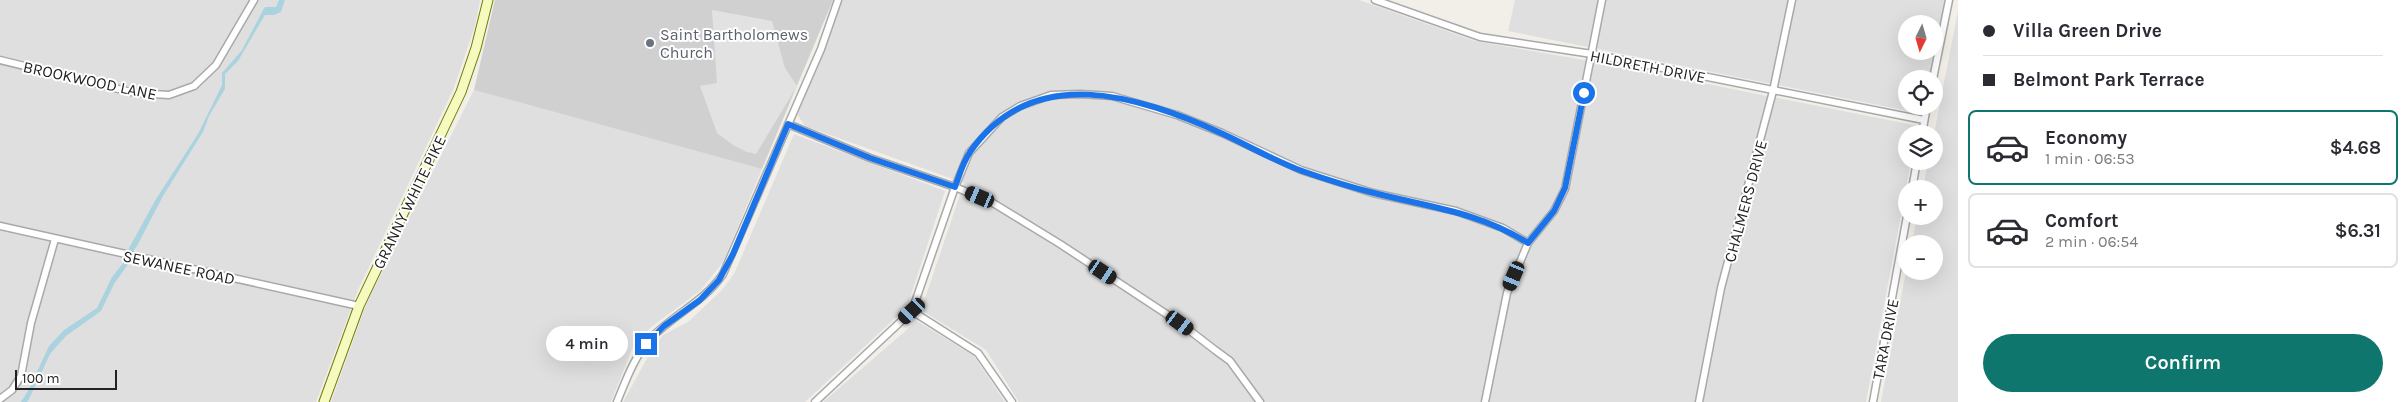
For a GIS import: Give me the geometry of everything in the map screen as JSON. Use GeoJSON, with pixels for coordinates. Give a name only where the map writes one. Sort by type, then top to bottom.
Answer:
{"type":"FeatureCollection","features":[{"type":"Feature","properties":{"kind":"main road","name":"GRANNY WHITE PIKE"},"geometry":{"type":"LineString","coordinates":[[324,402],[359,306],[462,92],[488,0]]}},
{"type":"Feature","properties":{"kind":"street","name":"BROOKWOOD LANE"},"geometry":{"type":"LineString","coordinates":[[0,60],[135,92],[169,95],[194,86],[216,65],[254,0]]}},
{"type":"Feature","properties":{"kind":"street"},"geometry":{"type":"LineString","coordinates":[[618,402],[633,365],[651,338],[700,300],[723,274],[821,49],[838,0]]}},
{"type":"Feature","properties":{"kind":"street","name":"HILDRETH DRIVE"},"geometry":{"type":"LineString","coordinates":[[1375,0],[1480,37],[1592,54],[1924,120]]}},
{"type":"Feature","properties":{"kind":"street"},"geometry":{"type":"LineString","coordinates":[[1485,402],[1507,293],[1528,243],[1554,211],[1565,188],[1602,0]]}},
{"type":"Feature","properties":{"kind":"street","name":"CHALMERS DRIVE"},"geometry":{"type":"LineString","coordinates":[[1699,402],[1721,288],[1773,91],[1792,0]]}},
{"type":"Feature","properties":{"kind":"street"},"geometry":{"type":"LineString","coordinates":[[1935,70],[1949,0]]}},
{"type":"Feature","properties":{"kind":"street"},"geometry":{"type":"LineString","coordinates":[[815,402],[912,311],[955,187],[969,153],[993,125],[1020,106],[1051,95],[1112,96],[1182,117],[1301,170],[1372,193],[1456,212],[1503,228],[1528,243]]}},
{"type":"Feature","properties":{"kind":"street"},"geometry":{"type":"LineString","coordinates":[[1923,125],[1925,115]]}},
{"type":"Feature","properties":{"kind":"street"},"geometry":{"type":"LineString","coordinates":[[788,124],[870,158],[955,187],[993,203],[1060,244],[1180,323],[1230,361],[1260,402]]}},
{"type":"Feature","properties":{"kind":"street","name":"TARA DRIVE"},"geometry":{"type":"LineString","coordinates":[[1873,402],[1906,225]]}},
{"type":"Feature","properties":{"kind":"street","name":"SEWANEE ROAD"},"geometry":{"type":"LineString","coordinates":[[0,226],[359,306]]}},
{"type":"Feature","properties":{"kind":"street"},"geometry":{"type":"LineString","coordinates":[[0,399],[8,394],[18,382],[27,339],[54,239]]}},
{"type":"Feature","properties":{"kind":"street"},"geometry":{"type":"LineString","coordinates":[[912,311],[978,353],[1012,402]]}},
{"type":"Feature","properties":{"kind":"shaded area"},"geometry":{"type":"Polygon","coordinates":[[[0,0],[480,0],[475,26],[453,90],[358,290],[316,402],[0,402],[0,0]]]}},
{"type":"Feature","properties":{"kind":"shaded area","name":"Saint Bartholomews Church"},"geometry":{"type":"Polygon","coordinates":[[[495,0],[833,0],[762,169],[474,90],[495,0]]]}},
{"type":"Feature","properties":{"kind":"shaded area"},"geometry":{"type":"Polygon","coordinates":[[[835,0],[1359,0],[1475,41],[1612,65],[1913,125],[1898,125],[1898,170],[1909,170],[1907,180],[1898,180],[1899,225],[1866,402],[1019,402],[986,350],[921,310],[964,183],[805,126],[797,114],[835,0]]]}},
{"type":"Feature","properties":{"kind":"shaded area"},"geometry":{"type":"Polygon","coordinates":[[[1515,0],[1946,0],[1943,15],[1898,15],[1898,60],[1934,60],[1932,70],[1898,70],[1898,109],[1508,31],[1515,0]]]}},
{"type":"Feature","properties":{"kind":"shaded area"},"geometry":{"type":"Polygon","coordinates":[[[712,10],[772,21],[785,68],[797,86],[756,154],[733,145],[717,133],[700,86],[717,83],[712,10]]]}},
{"type":"Feature","properties":{"kind":"shaded area"},"geometry":{"type":"Polygon","coordinates":[[[1958,11],[1958,402],[1881,402],[1904,280],[1943,280],[1943,235],[1914,235],[1915,225],[1943,225],[1943,180],[1925,180],[1926,170],[1943,170],[1943,125],[1936,125],[1938,115],[1943,115],[1943,88],[1958,11]]]}},
{"type":"Feature","properties":{"kind":"shaded area"},"geometry":{"type":"Polygon","coordinates":[[[474,90],[762,169],[723,262],[701,290],[650,328],[632,349],[611,402],[331,402],[367,302],[474,90]]]}},
{"type":"Feature","properties":{"kind":"shaded area"},"geometry":{"type":"Polygon","coordinates":[[[794,134],[945,191],[907,307],[805,402],[623,402],[649,355],[663,335],[688,322],[721,291],[734,274],[794,134]]]}},
{"type":"Feature","properties":{"kind":"shaded area"},"geometry":{"type":"Polygon","coordinates":[[[917,321],[974,356],[1005,402],[823,402],[917,321]]]}},
{"type":"Feature","properties":{"kind":"water"},"geometry":{"type":"Polygon","coordinates":[[[279,0],[285,0],[281,12],[274,15],[265,15],[238,61],[225,74],[225,89],[209,116],[203,132],[163,196],[137,246],[133,251],[128,250],[156,199],[198,134],[222,85],[222,73],[242,50],[265,7],[276,7],[279,0]]]}},
{"type":"Feature","properties":{"kind":"water"},"geometry":{"type":"Polygon","coordinates":[[[124,262],[129,263],[114,284],[101,311],[66,336],[50,354],[29,399],[27,402],[21,402],[49,346],[64,330],[97,308],[112,277],[124,262]]]}},
{"type":"Feature","properties":{"kind":"place","name":"Saint Bartholomews Church"},"geometry":{"type":"Point","coordinates":[650,43]}},
{"type":"Feature","properties":{"kind":"route"},"geometry":{"type":"LineString","coordinates":[[646,344],[664,326],[700,300],[719,280],[733,254],[788,124],[870,158],[955,187],[969,153],[993,125],[1020,106],[1051,95],[1112,96],[1177,115],[1222,133],[1301,170],[1372,193],[1456,212],[1503,228],[1528,243],[1554,211],[1565,188],[1584,93]]}}]}
